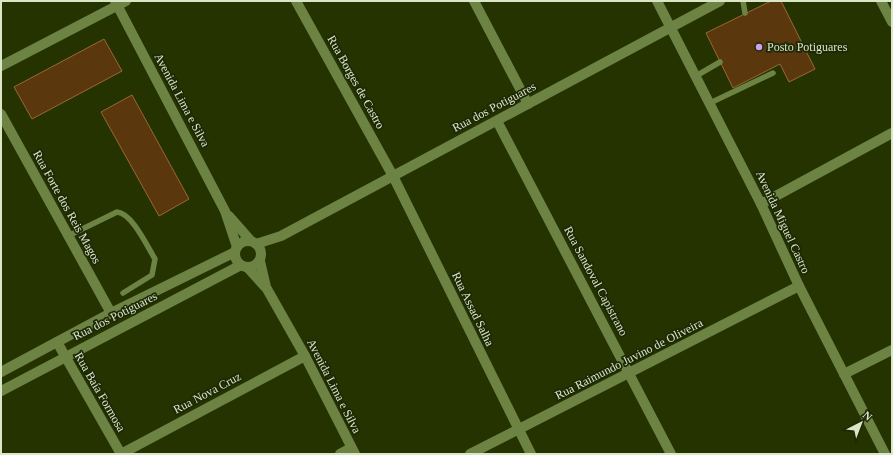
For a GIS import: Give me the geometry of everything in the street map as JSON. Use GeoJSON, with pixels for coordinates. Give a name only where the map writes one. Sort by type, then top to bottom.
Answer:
{"type":"FeatureCollection","features":[{"type":"Feature","properties":{"kind":"street","name":"Rua Borges de Castro"},"geometry":{"type":"LineString","coordinates":[[296,1],[393,176]]}},
{"type":"Feature","properties":{"kind":"street"},"geometry":{"type":"LineString","coordinates":[[474,1],[528,104]]}},
{"type":"Feature","properties":{"kind":"street","name":"Avenida Miguel Castro"},"geometry":{"type":"LineString","coordinates":[[658,1],[760,204],[799,286],[885,454]]}},
{"type":"Feature","properties":{"kind":"street","name":"Rua dos Potiguares"},"geometry":{"type":"LineString","coordinates":[[254,242],[281,236],[720,1]]}},
{"type":"Feature","properties":{"kind":"street"},"geometry":{"type":"LineString","coordinates":[[881,1],[892,22]]}},
{"type":"Feature","properties":{"kind":"street"},"geometry":{"type":"LineString","coordinates":[[1,66],[119,2]]}},
{"type":"Feature","properties":{"kind":"street","name":"Avenida Lima e Silva"},"geometry":{"type":"LineString","coordinates":[[119,2],[225,211],[236,249]]}},
{"type":"Feature","properties":{"kind":"street","name":"Rua Forte dos Reis Magos"},"geometry":{"type":"LineString","coordinates":[[1,114],[111,313]]}},
{"type":"Feature","properties":{"kind":"street","name":"Rua Sandoval Capistrano"},"geometry":{"type":"LineString","coordinates":[[497,121],[671,454]]}},
{"type":"Feature","properties":{"kind":"street"},"geometry":{"type":"LineString","coordinates":[[760,204],[892,133]]}},
{"type":"Feature","properties":{"kind":"street","name":"Rua Assad Salha"},"geometry":{"type":"LineString","coordinates":[[393,176],[531,454]]}},
{"type":"Feature","properties":{"kind":"street","name":"Avenida Lima e Silva"},"geometry":{"type":"LineString","coordinates":[[225,211],[254,242]]}},
{"type":"Feature","properties":{"kind":"street","name":"Rua dos Potiguares"},"geometry":{"type":"LineString","coordinates":[[261,258],[281,236]]}},
{"type":"Feature","properties":{"kind":"street"},"geometry":{"type":"LineString","coordinates":[[243,242],[254,242],[261,258],[254,266],[244,266],[236,260],[236,249],[243,242]]}},
{"type":"Feature","properties":{"kind":"street","name":"Rua dos Potiguares"},"geometry":{"type":"LineString","coordinates":[[1,372],[111,313],[236,249]]}},
{"type":"Feature","properties":{"kind":"street","name":"Avenida Lima e Silva"},"geometry":{"type":"LineString","coordinates":[[261,258],[267,289]]}},
{"type":"Feature","properties":{"kind":"street","name":"Rua dos Potiguares"},"geometry":{"type":"LineString","coordinates":[[1,391],[244,266]]}},
{"type":"Feature","properties":{"kind":"street","name":"Avenida Lima e Silva"},"geometry":{"type":"LineString","coordinates":[[244,266],[267,289],[305,356],[353,451]]}},
{"type":"Feature","properties":{"kind":"street","name":"Rua Raimundo Juvino de Oliveira"},"geometry":{"type":"LineString","coordinates":[[470,454],[799,286]]}},
{"type":"Feature","properties":{"kind":"street","name":"Rua Baía Formosa"},"geometry":{"type":"LineString","coordinates":[[57,342],[121,454]]}},
{"type":"Feature","properties":{"kind":"street"},"geometry":{"type":"LineString","coordinates":[[844,374],[892,350]]}},
{"type":"Feature","properties":{"kind":"street","name":"Rua Nova Cruz"},"geometry":{"type":"LineString","coordinates":[[121,454],[305,356]]}},
{"type":"Feature","properties":{"kind":"street"},"geometry":{"type":"LineString","coordinates":[[340,454],[353,451]]}},
{"type":"Feature","properties":{"kind":"lane"},"geometry":{"type":"LineString","coordinates":[[743,1],[746,14]]}},
{"type":"Feature","properties":{"kind":"lane"},"geometry":{"type":"LineString","coordinates":[[696,76],[720,62]]}},
{"type":"Feature","properties":{"kind":"lane"},"geometry":{"type":"LineString","coordinates":[[710,103],[773,73]]}},
{"type":"Feature","properties":{"kind":"lane"},"geometry":{"type":"LineString","coordinates":[[68,236],[117,212],[124,212],[155,259],[155,266],[152,275],[122,293]]}},
{"type":"Feature","properties":{"kind":"building","name":"Posto Potiguares"},"geometry":{"type":"Polygon","coordinates":[[[771,1],[781,1],[815,69],[789,82],[780,64],[733,88],[706,33],[771,1]]]}},
{"type":"Feature","properties":{"kind":"building"},"geometry":{"type":"Polygon","coordinates":[[[104,39],[122,71],[32,119],[14,87],[104,39]]]}},
{"type":"Feature","properties":{"kind":"building"},"geometry":{"type":"Polygon","coordinates":[[[132,95],[189,199],[159,216],[101,112],[132,95]]]}},
{"type":"Feature","properties":{"kind":"place","name":"Posto Potiguares"},"geometry":{"type":"Point","coordinates":[759,47]}}]}
